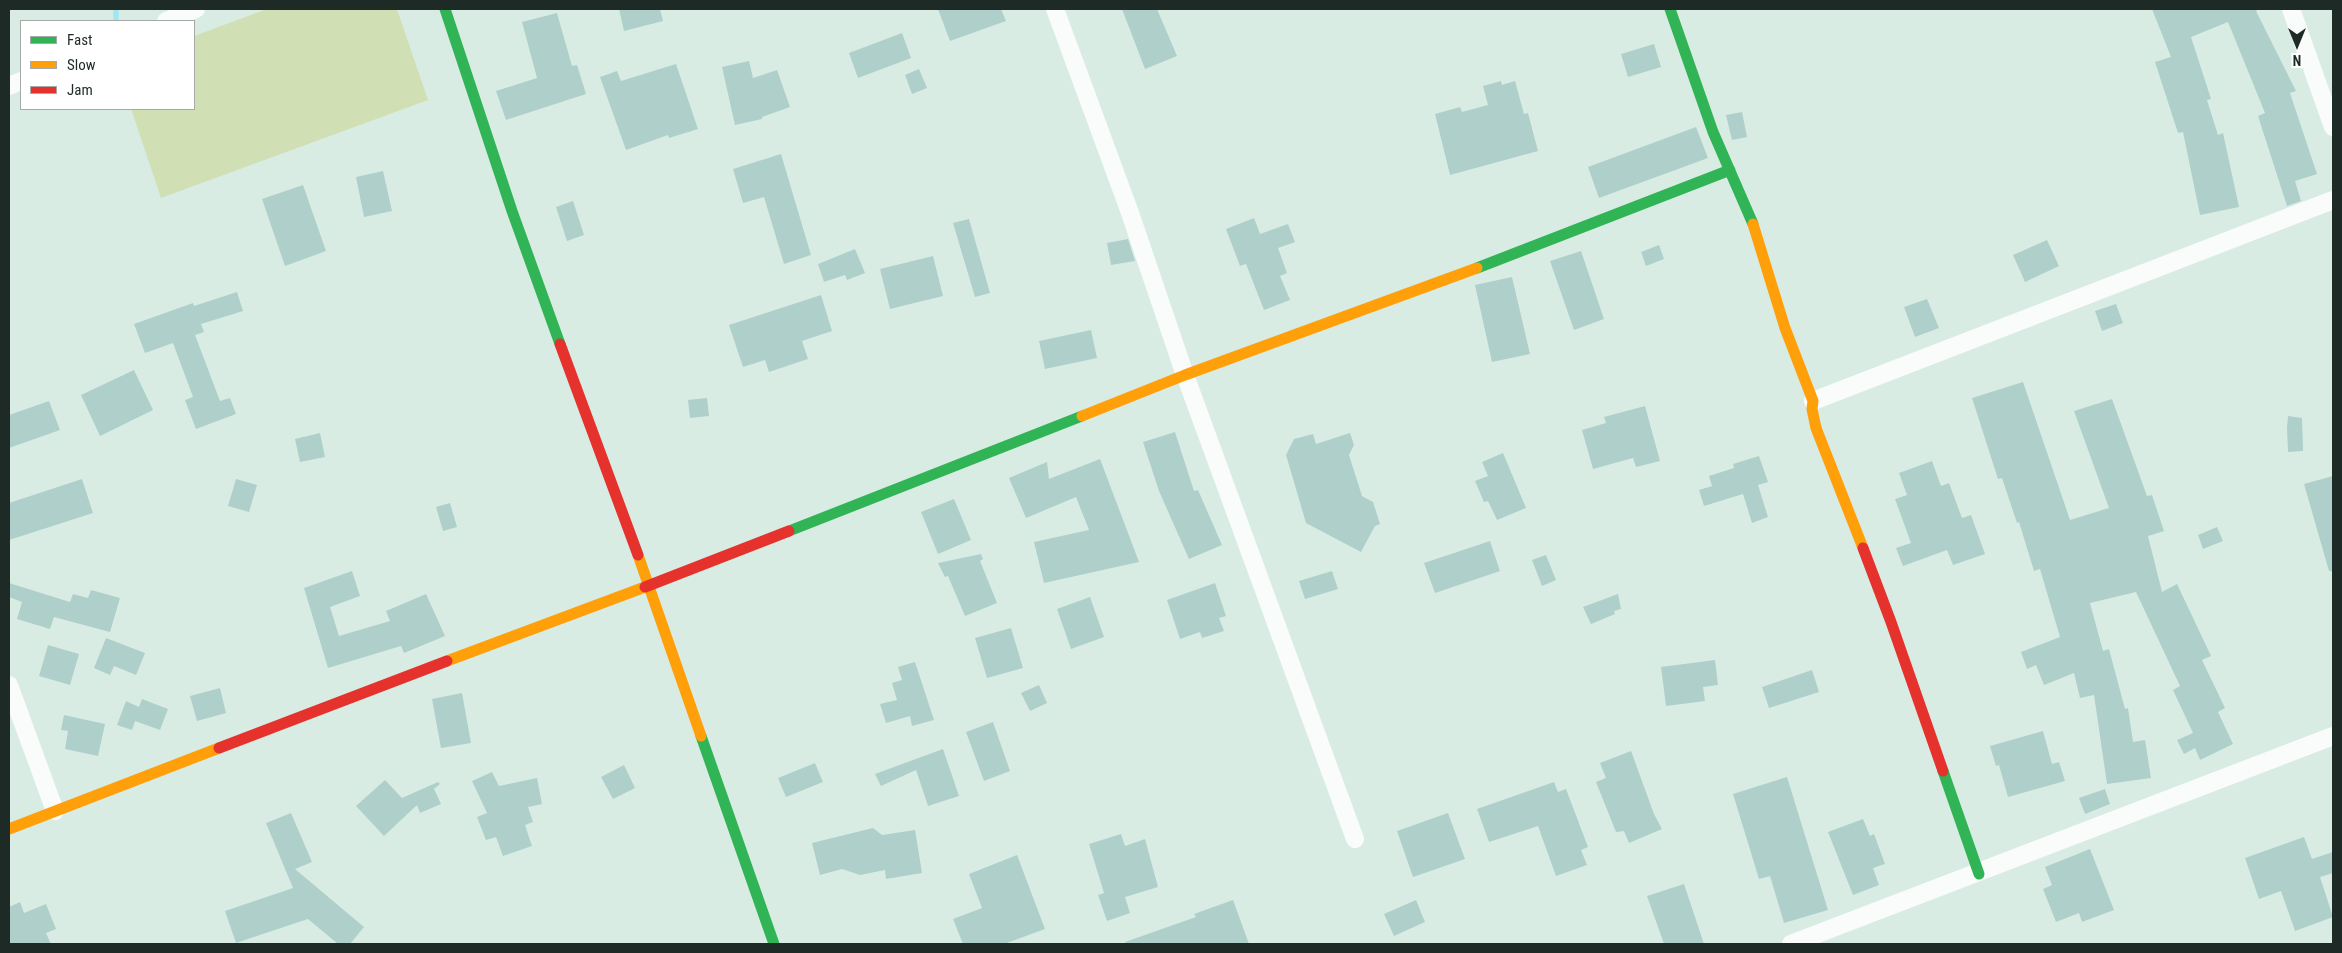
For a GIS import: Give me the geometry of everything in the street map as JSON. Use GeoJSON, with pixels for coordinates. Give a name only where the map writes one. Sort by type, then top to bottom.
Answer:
{"type":"FeatureCollection","features":[{"type":"Feature","properties":{"kind":"street"},"geometry":{"type":"LineString","coordinates":[[168,20],[196,9]]}},
{"type":"Feature","properties":{"kind":"street"},"geometry":{"type":"LineString","coordinates":[[445,9],[512,211],[649,586],[774,944]]}},
{"type":"Feature","properties":{"kind":"street"},"geometry":{"type":"LineString","coordinates":[[1055,9],[1129,210],[1185,375],[1355,839]]}},
{"type":"Feature","properties":{"kind":"street"},"geometry":{"type":"LineString","coordinates":[[1670,9],[1714,132],[1754,228],[1785,328],[1814,402],[1812,409],[1816,428],[1891,622],[1979,874]]}},
{"type":"Feature","properties":{"kind":"street"},"geometry":{"type":"LineString","coordinates":[[2291,9],[2333,127]]}},
{"type":"Feature","properties":{"kind":"street"},"geometry":{"type":"LineString","coordinates":[[9,829],[649,586],[1185,375],[1496,261],[1730,170]]}},
{"type":"Feature","properties":{"kind":"street"},"geometry":{"type":"LineString","coordinates":[[1814,402],[2333,200]]}},
{"type":"Feature","properties":{"kind":"street"},"geometry":{"type":"LineString","coordinates":[[9,684],[55,811]]}},
{"type":"Feature","properties":{"kind":"street"},"geometry":{"type":"LineString","coordinates":[[1791,944],[1979,874],[2333,736]]}},
{"type":"Feature","properties":{"kind":"green space"},"geometry":{"type":"Polygon","coordinates":[[[267,9],[397,9],[428,100],[161,198],[131,110],[195,110],[195,36],[267,9]]]}},
{"type":"Feature","properties":{"kind":"building"},"geometry":{"type":"Polygon","coordinates":[[[619,9],[660,9],[663,21],[624,31],[619,9]]]}},
{"type":"Feature","properties":{"kind":"building"},"geometry":{"type":"Polygon","coordinates":[[[938,9],[1001,9],[1006,21],[950,41],[938,9]]]}},
{"type":"Feature","properties":{"kind":"building"},"geometry":{"type":"Polygon","coordinates":[[[1122,9],[1157,9],[1177,56],[1145,69],[1122,9]]]}},
{"type":"Feature","properties":{"kind":"building"},"geometry":{"type":"Polygon","coordinates":[[[2152,9],[2259,9],[2256,11],[2296,91],[2290,93],[2317,174],[2295,181],[2301,201],[2287,206],[2258,116],[2265,113],[2228,22],[2191,37],[2211,99],[2207,100],[2218,135],[2223,133],[2239,207],[2200,215],[2183,132],[2178,133],[2155,62],[2171,57],[2152,9]]]}},
{"type":"Feature","properties":{"kind":"building"},"geometry":{"type":"Polygon","coordinates":[[[557,13],[572,66],[577,65],[586,94],[506,120],[496,91],[537,78],[522,22],[557,13]]]}},
{"type":"Feature","properties":{"kind":"building"},"geometry":{"type":"Polygon","coordinates":[[[902,33],[911,58],[858,78],[849,53],[902,33]]]}},
{"type":"Feature","properties":{"kind":"building"},"geometry":{"type":"Polygon","coordinates":[[[1654,44],[1661,67],[1628,77],[1621,54],[1654,44]]]}},
{"type":"Feature","properties":{"kind":"building"},"geometry":{"type":"Polygon","coordinates":[[[749,61],[753,78],[777,70],[790,107],[762,117],[762,119],[735,125],[722,67],[749,61]]]}},
{"type":"Feature","properties":{"kind":"building"},"geometry":{"type":"Polygon","coordinates":[[[676,64],[698,129],[669,138],[668,135],[626,150],[600,77],[617,71],[621,81],[676,64]]]}},
{"type":"Feature","properties":{"kind":"building"},"geometry":{"type":"Polygon","coordinates":[[[919,69],[927,88],[912,94],[905,75],[919,69]]]}},
{"type":"Feature","properties":{"kind":"building"},"geometry":{"type":"Polygon","coordinates":[[[1501,81],[1502,85],[1515,81],[1524,114],[1528,113],[1538,151],[1450,175],[1435,114],[1460,107],[1462,112],[1488,105],[1483,86],[1501,81]]]}},
{"type":"Feature","properties":{"kind":"building"},"geometry":{"type":"Polygon","coordinates":[[[1742,112],[1747,137],[1732,140],[1726,115],[1742,112]]]}},
{"type":"Feature","properties":{"kind":"building"},"geometry":{"type":"Polygon","coordinates":[[[1696,127],[1708,158],[1599,198],[1588,167],[1696,127]]]}},
{"type":"Feature","properties":{"kind":"building"},"geometry":{"type":"Polygon","coordinates":[[[781,154],[811,255],[784,264],[764,197],[743,203],[733,169],[781,154]]]}},
{"type":"Feature","properties":{"kind":"building"},"geometry":{"type":"Polygon","coordinates":[[[383,171],[392,211],[364,217],[356,177],[383,171]]]}},
{"type":"Feature","properties":{"kind":"building"},"geometry":{"type":"Polygon","coordinates":[[[303,185],[326,251],[285,266],[262,199],[303,185]]]}},
{"type":"Feature","properties":{"kind":"building"},"geometry":{"type":"Polygon","coordinates":[[[573,201],[584,235],[567,241],[556,207],[573,201]]]}},
{"type":"Feature","properties":{"kind":"building"},"geometry":{"type":"Polygon","coordinates":[[[1254,218],[1260,234],[1288,224],[1295,242],[1278,248],[1287,273],[1280,276],[1290,300],[1264,310],[1246,264],[1240,266],[1226,229],[1254,218]]]}},
{"type":"Feature","properties":{"kind":"building"},"geometry":{"type":"Polygon","coordinates":[[[969,219],[990,293],[975,297],[953,223],[969,219]]]}},
{"type":"Feature","properties":{"kind":"building"},"geometry":{"type":"Polygon","coordinates":[[[1128,239],[1135,261],[1111,265],[1107,243],[1128,239]]]}},
{"type":"Feature","properties":{"kind":"building"},"geometry":{"type":"Polygon","coordinates":[[[2047,240],[2059,266],[2025,282],[2013,255],[2047,240]]]}},
{"type":"Feature","properties":{"kind":"building"},"geometry":{"type":"Polygon","coordinates":[[[1659,245],[1664,259],[1646,266],[1641,252],[1659,245]]]}},
{"type":"Feature","properties":{"kind":"building"},"geometry":{"type":"Polygon","coordinates":[[[855,249],[865,273],[847,280],[845,275],[824,282],[818,264],[855,249]]]}},
{"type":"Feature","properties":{"kind":"building"},"geometry":{"type":"Polygon","coordinates":[[[1581,251],[1604,319],[1574,330],[1550,261],[1581,251]]]}},
{"type":"Feature","properties":{"kind":"building"},"geometry":{"type":"Polygon","coordinates":[[[933,256],[943,296],[890,309],[880,269],[933,256]]]}},
{"type":"Feature","properties":{"kind":"building"},"geometry":{"type":"Polygon","coordinates":[[[1512,277],[1530,354],[1492,362],[1475,285],[1512,277]]]}},
{"type":"Feature","properties":{"kind":"building"},"geometry":{"type":"Polygon","coordinates":[[[237,292],[243,311],[201,324],[204,332],[195,335],[220,401],[230,398],[236,414],[196,429],[185,400],[193,397],[173,343],[145,353],[134,324],[193,303],[194,306],[237,292]]]}},
{"type":"Feature","properties":{"kind":"building"},"geometry":{"type":"Polygon","coordinates":[[[821,295],[832,331],[802,341],[808,359],[769,372],[765,360],[743,367],[729,325],[821,295]]]}},
{"type":"Feature","properties":{"kind":"building"},"geometry":{"type":"Polygon","coordinates":[[[1927,299],[1939,328],[1915,337],[1904,307],[1927,299]]]}},
{"type":"Feature","properties":{"kind":"building"},"geometry":{"type":"Polygon","coordinates":[[[2116,304],[2123,323],[2102,331],[2095,311],[2116,304]]]}},
{"type":"Feature","properties":{"kind":"building"},"geometry":{"type":"Polygon","coordinates":[[[1091,330],[1097,358],[1045,369],[1039,341],[1091,330]]]}},
{"type":"Feature","properties":{"kind":"building"},"geometry":{"type":"Polygon","coordinates":[[[134,370],[153,410],[100,436],[81,395],[134,370]]]}},
{"type":"Feature","properties":{"kind":"building"},"geometry":{"type":"Polygon","coordinates":[[[2023,382],[2070,520],[2109,508],[2074,411],[2112,399],[2147,496],[2152,495],[2164,531],[2148,536],[2162,592],[2177,584],[2211,656],[2202,660],[2225,708],[2218,712],[2233,744],[2200,760],[2195,748],[2184,754],[2177,740],[2193,733],[2173,690],[2180,686],[2136,592],[2090,603],[2103,651],[2109,649],[2125,709],[2128,708],[2133,742],[2145,740],[2151,778],[2107,784],[2094,695],[2080,698],[2074,673],[2044,685],[2036,665],[2027,669],[2021,652],[2060,637],[2040,569],[2034,571],[2019,522],[2017,523],[2002,478],[1998,479],[1972,398],[2023,382]]]}},
{"type":"Feature","properties":{"kind":"building"},"geometry":{"type":"Polygon","coordinates":[[[707,398],[709,416],[690,418],[688,400],[707,398]]]}},
{"type":"Feature","properties":{"kind":"building"},"geometry":{"type":"Polygon","coordinates":[[[49,401],[60,430],[9,448],[9,415],[49,401]]]}},
{"type":"Feature","properties":{"kind":"building"},"geometry":{"type":"Polygon","coordinates":[[[1645,406],[1660,461],[1636,467],[1633,458],[1593,469],[1582,430],[1606,423],[1604,417],[1645,406]]]}},
{"type":"Feature","properties":{"kind":"building"},"geometry":{"type":"Polygon","coordinates":[[[2288,416],[2302,418],[2303,451],[2288,452],[2288,416]]]}},
{"type":"Feature","properties":{"kind":"building"},"geometry":{"type":"Polygon","coordinates":[[[1175,432],[1194,491],[1198,490],[1222,545],[1189,559],[1159,491],[1143,442],[1175,432]]]}},
{"type":"Feature","properties":{"kind":"building"},"geometry":{"type":"Polygon","coordinates":[[[320,433],[325,457],[300,462],[295,439],[320,433]]]}},
{"type":"Feature","properties":{"kind":"building"},"geometry":{"type":"Polygon","coordinates":[[[1350,433],[1354,445],[1349,455],[1362,496],[1373,502],[1380,524],[1375,526],[1361,552],[1306,523],[1286,455],[1294,439],[1313,434],[1316,444],[1350,433]]]}},
{"type":"Feature","properties":{"kind":"building"},"geometry":{"type":"Polygon","coordinates":[[[1503,453],[1526,508],[1497,520],[1488,501],[1484,502],[1475,481],[1488,476],[1482,462],[1503,453]]]}},
{"type":"Feature","properties":{"kind":"building"},"geometry":{"type":"Polygon","coordinates":[[[1759,456],[1768,482],[1758,485],[1768,517],[1752,523],[1743,494],[1704,506],[1699,490],[1712,486],[1709,476],[1734,468],[1733,464],[1759,456]]]}},
{"type":"Feature","properties":{"kind":"building"},"geometry":{"type":"Polygon","coordinates":[[[1100,459],[1139,562],[1044,583],[1034,542],[1089,530],[1076,497],[1026,518],[1009,478],[1047,462],[1049,479],[1100,459]]]}},
{"type":"Feature","properties":{"kind":"building"},"geometry":{"type":"Polygon","coordinates":[[[1932,461],[1941,486],[1949,483],[1962,518],[1971,515],[1985,554],[1953,565],[1947,550],[1903,566],[1896,548],[1911,543],[1895,499],[1907,495],[1899,473],[1932,461]]]}},
{"type":"Feature","properties":{"kind":"building"},"geometry":{"type":"Polygon","coordinates":[[[2333,476],[2333,571],[2329,571],[2304,484],[2333,476]]]}},
{"type":"Feature","properties":{"kind":"building"},"geometry":{"type":"Polygon","coordinates":[[[82,479],[93,513],[9,540],[9,503],[82,479]]]}},
{"type":"Feature","properties":{"kind":"building"},"geometry":{"type":"Polygon","coordinates":[[[236,479],[257,485],[249,512],[228,506],[236,479]]]}},
{"type":"Feature","properties":{"kind":"building"},"geometry":{"type":"Polygon","coordinates":[[[954,499],[971,540],[938,554],[921,512],[954,499]]]}},
{"type":"Feature","properties":{"kind":"building"},"geometry":{"type":"Polygon","coordinates":[[[450,503],[457,527],[443,531],[436,507],[450,503]]]}},
{"type":"Feature","properties":{"kind":"building"},"geometry":{"type":"Polygon","coordinates":[[[2217,527],[2223,541],[2203,549],[2198,535],[2217,527]]]}},
{"type":"Feature","properties":{"kind":"building"},"geometry":{"type":"Polygon","coordinates":[[[1490,541],[1500,571],[1435,593],[1424,563],[1490,541]]]}},
{"type":"Feature","properties":{"kind":"building"},"geometry":{"type":"Polygon","coordinates":[[[981,554],[983,559],[980,561],[997,603],[965,616],[948,576],[945,577],[938,563],[981,554]]]}},
{"type":"Feature","properties":{"kind":"building"},"geometry":{"type":"Polygon","coordinates":[[[1546,555],[1556,580],[1542,586],[1532,560],[1546,555]]]}},
{"type":"Feature","properties":{"kind":"building"},"geometry":{"type":"Polygon","coordinates":[[[352,571],[360,596],[330,607],[339,636],[390,621],[386,611],[426,594],[445,636],[404,653],[401,646],[328,668],[304,588],[352,571]]]}},
{"type":"Feature","properties":{"kind":"building"},"geometry":{"type":"Polygon","coordinates":[[[1332,571],[1338,589],[1305,599],[1299,581],[1332,571]]]}},
{"type":"Feature","properties":{"kind":"building"},"geometry":{"type":"Polygon","coordinates":[[[9,583],[70,602],[73,594],[88,598],[91,590],[120,598],[110,632],[54,617],[50,629],[17,619],[22,602],[9,597],[9,583]]]}},
{"type":"Feature","properties":{"kind":"building"},"geometry":{"type":"Polygon","coordinates":[[[1215,583],[1226,616],[1219,618],[1224,631],[1202,638],[1200,632],[1180,639],[1167,600],[1215,583]]]}},
{"type":"Feature","properties":{"kind":"building"},"geometry":{"type":"Polygon","coordinates":[[[1618,594],[1621,609],[1614,611],[1615,614],[1591,624],[1583,607],[1618,594]]]}},
{"type":"Feature","properties":{"kind":"building"},"geometry":{"type":"Polygon","coordinates":[[[1090,597],[1104,637],[1071,649],[1057,609],[1090,597]]]}},
{"type":"Feature","properties":{"kind":"building"},"geometry":{"type":"Polygon","coordinates":[[[1011,628],[1023,668],[987,678],[975,638],[1011,628]]]}},
{"type":"Feature","properties":{"kind":"building"},"geometry":{"type":"Polygon","coordinates":[[[106,638],[145,653],[136,675],[114,666],[110,675],[94,668],[106,638]]]}},
{"type":"Feature","properties":{"kind":"building"},"geometry":{"type":"Polygon","coordinates":[[[48,645],[79,654],[70,685],[39,676],[48,645]]]}},
{"type":"Feature","properties":{"kind":"building"},"geometry":{"type":"Polygon","coordinates":[[[1715,660],[1718,685],[1703,687],[1705,701],[1666,706],[1661,667],[1715,660]]]}},
{"type":"Feature","properties":{"kind":"building"},"geometry":{"type":"Polygon","coordinates":[[[915,662],[934,720],[912,726],[910,716],[886,723],[880,704],[897,700],[892,683],[902,680],[898,667],[915,662]]]}},
{"type":"Feature","properties":{"kind":"building"},"geometry":{"type":"Polygon","coordinates":[[[1812,670],[1819,692],[1769,708],[1762,687],[1812,670]]]}},
{"type":"Feature","properties":{"kind":"building"},"geometry":{"type":"Polygon","coordinates":[[[1039,685],[1047,703],[1030,711],[1021,693],[1039,685]]]}},
{"type":"Feature","properties":{"kind":"building"},"geometry":{"type":"Polygon","coordinates":[[[220,688],[226,713],[197,721],[190,696],[220,688]]]}},
{"type":"Feature","properties":{"kind":"building"},"geometry":{"type":"Polygon","coordinates":[[[462,693],[471,743],[441,748],[432,699],[462,693]]]}},
{"type":"Feature","properties":{"kind":"building"},"geometry":{"type":"Polygon","coordinates":[[[142,699],[168,709],[160,730],[135,721],[132,730],[117,725],[126,701],[139,707],[142,699]]]}},
{"type":"Feature","properties":{"kind":"building"},"geometry":{"type":"Polygon","coordinates":[[[64,715],[105,724],[98,756],[65,749],[68,731],[61,730],[64,715]]]}},
{"type":"Feature","properties":{"kind":"building"},"geometry":{"type":"Polygon","coordinates":[[[993,722],[1010,771],[984,781],[966,732],[993,722]]]}},
{"type":"Feature","properties":{"kind":"building"},"geometry":{"type":"Polygon","coordinates":[[[2043,731],[2052,764],[2059,762],[2065,781],[2008,797],[1999,765],[1996,766],[1990,746],[2043,731]]]}},
{"type":"Feature","properties":{"kind":"building"},"geometry":{"type":"Polygon","coordinates":[[[943,749],[959,796],[928,806],[916,770],[881,786],[875,774],[943,749]]]}},
{"type":"Feature","properties":{"kind":"building"},"geometry":{"type":"Polygon","coordinates":[[[1631,751],[1654,814],[1662,829],[1629,843],[1624,831],[1616,832],[1596,782],[1606,778],[1600,763],[1631,751]]]}},
{"type":"Feature","properties":{"kind":"building"},"geometry":{"type":"Polygon","coordinates":[[[815,763],[823,782],[786,797],[778,778],[815,763]]]}},
{"type":"Feature","properties":{"kind":"building"},"geometry":{"type":"Polygon","coordinates":[[[624,765],[635,788],[613,799],[601,777],[624,765]]]}},
{"type":"Feature","properties":{"kind":"building"},"geometry":{"type":"Polygon","coordinates":[[[492,772],[499,786],[537,778],[542,804],[528,807],[533,822],[525,825],[532,846],[503,856],[496,837],[486,840],[477,817],[487,813],[472,781],[492,772]]]}},
{"type":"Feature","properties":{"kind":"building"},"geometry":{"type":"Polygon","coordinates":[[[1787,777],[1828,910],[1784,923],[1770,876],[1759,879],[1733,794],[1787,777]]]}},
{"type":"Feature","properties":{"kind":"building"},"geometry":{"type":"Polygon","coordinates":[[[385,780],[402,798],[438,782],[440,784],[434,789],[441,804],[420,813],[417,805],[384,836],[356,806],[385,780]]]}},
{"type":"Feature","properties":{"kind":"building"},"geometry":{"type":"Polygon","coordinates":[[[1554,782],[1558,792],[1566,789],[1588,847],[1581,850],[1587,865],[1556,876],[1538,826],[1489,842],[1477,809],[1554,782]]]}},
{"type":"Feature","properties":{"kind":"building"},"geometry":{"type":"Polygon","coordinates":[[[2105,789],[2110,804],[2085,814],[2079,798],[2105,789]]]}},
{"type":"Feature","properties":{"kind":"building"},"geometry":{"type":"Polygon","coordinates":[[[291,813],[312,862],[295,869],[364,927],[350,944],[338,944],[308,919],[236,943],[225,911],[293,888],[266,823],[291,813]]]}},
{"type":"Feature","properties":{"kind":"building"},"geometry":{"type":"Polygon","coordinates":[[[1448,813],[1465,859],[1413,877],[1397,831],[1448,813]]]}},
{"type":"Feature","properties":{"kind":"building"},"geometry":{"type":"Polygon","coordinates":[[[1863,819],[1870,836],[1874,834],[1885,864],[1873,868],[1879,885],[1853,895],[1828,832],[1863,819]]]}},
{"type":"Feature","properties":{"kind":"building"},"geometry":{"type":"Polygon","coordinates":[[[873,828],[882,835],[915,830],[922,873],[886,879],[885,870],[860,875],[842,869],[820,875],[812,843],[873,828]]]}},
{"type":"Feature","properties":{"kind":"building"},"geometry":{"type":"Polygon","coordinates":[[[1121,834],[1125,846],[1145,839],[1158,887],[1125,897],[1130,913],[1107,921],[1098,895],[1104,893],[1089,844],[1121,834]]]}},
{"type":"Feature","properties":{"kind":"building"},"geometry":{"type":"Polygon","coordinates":[[[2304,837],[2312,859],[2333,852],[2333,873],[2320,877],[2333,917],[2295,931],[2281,891],[2259,899],[2245,858],[2304,837]]]}},
{"type":"Feature","properties":{"kind":"building"},"geometry":{"type":"Polygon","coordinates":[[[2090,849],[2114,910],[2082,922],[2079,913],[2056,922],[2043,889],[2052,885],[2045,867],[2090,849]]]}},
{"type":"Feature","properties":{"kind":"building"},"geometry":{"type":"Polygon","coordinates":[[[1017,855],[1045,929],[1004,944],[963,944],[953,919],[982,908],[969,874],[1017,855]]]}},
{"type":"Feature","properties":{"kind":"building"},"geometry":{"type":"Polygon","coordinates":[[[1684,884],[1704,944],[1664,944],[1647,896],[1684,884]]]}},
{"type":"Feature","properties":{"kind":"building"},"geometry":{"type":"Polygon","coordinates":[[[1233,900],[1249,944],[1125,944],[1125,942],[1196,917],[1194,914],[1233,900]]]}},
{"type":"Feature","properties":{"kind":"building"},"geometry":{"type":"Polygon","coordinates":[[[1416,900],[1425,922],[1394,936],[1384,914],[1416,900]]]}},
{"type":"Feature","properties":{"kind":"building"},"geometry":{"type":"Polygon","coordinates":[[[20,902],[24,913],[46,904],[56,929],[46,933],[51,944],[9,944],[9,907],[20,902]]]}},
{"type":"Feature","properties":{"kind":"waterway"},"geometry":{"type":"LineString","coordinates":[[116,9],[116,18]]}},
{"type":"Feature","properties":{"kind":"traffic: fast"},"geometry":{"type":"LineString","coordinates":[[445,9],[512,211],[560,344]]}},
{"type":"Feature","properties":{"kind":"traffic: fast"},"geometry":{"type":"LineString","coordinates":[[1670,9],[1713,132],[1753,224]]}},
{"type":"Feature","properties":{"kind":"traffic: fast"},"geometry":{"type":"LineString","coordinates":[[1477,268],[1730,170]]}},
{"type":"Feature","properties":{"kind":"traffic: fast"},"geometry":{"type":"LineString","coordinates":[[789,531],[1082,416]]}},
{"type":"Feature","properties":{"kind":"traffic: fast"},"geometry":{"type":"LineString","coordinates":[[701,736],[774,944]]}},
{"type":"Feature","properties":{"kind":"traffic: fast"},"geometry":{"type":"LineString","coordinates":[[1943,771],[1979,874]]}},
{"type":"Feature","properties":{"kind":"traffic: slow"},"geometry":{"type":"LineString","coordinates":[[1753,224],[1785,328],[1813,401],[1812,409],[1816,428],[1863,548]]}},
{"type":"Feature","properties":{"kind":"traffic: slow"},"geometry":{"type":"LineString","coordinates":[[1082,416],[1185,375],[1477,268]]}},
{"type":"Feature","properties":{"kind":"traffic: slow"},"geometry":{"type":"LineString","coordinates":[[638,555],[701,736]]}},
{"type":"Feature","properties":{"kind":"traffic: slow"},"geometry":{"type":"LineString","coordinates":[[447,661],[645,587]]}},
{"type":"Feature","properties":{"kind":"traffic: slow"},"geometry":{"type":"LineString","coordinates":[[9,829],[219,748]]}},
{"type":"Feature","properties":{"kind":"traffic: jam"},"geometry":{"type":"LineString","coordinates":[[560,344],[638,555]]}},
{"type":"Feature","properties":{"kind":"traffic: jam"},"geometry":{"type":"LineString","coordinates":[[645,587],[789,531]]}},
{"type":"Feature","properties":{"kind":"traffic: jam"},"geometry":{"type":"LineString","coordinates":[[1863,548],[1943,771]]}},
{"type":"Feature","properties":{"kind":"traffic: jam"},"geometry":{"type":"LineString","coordinates":[[219,748],[447,661]]}}]}
